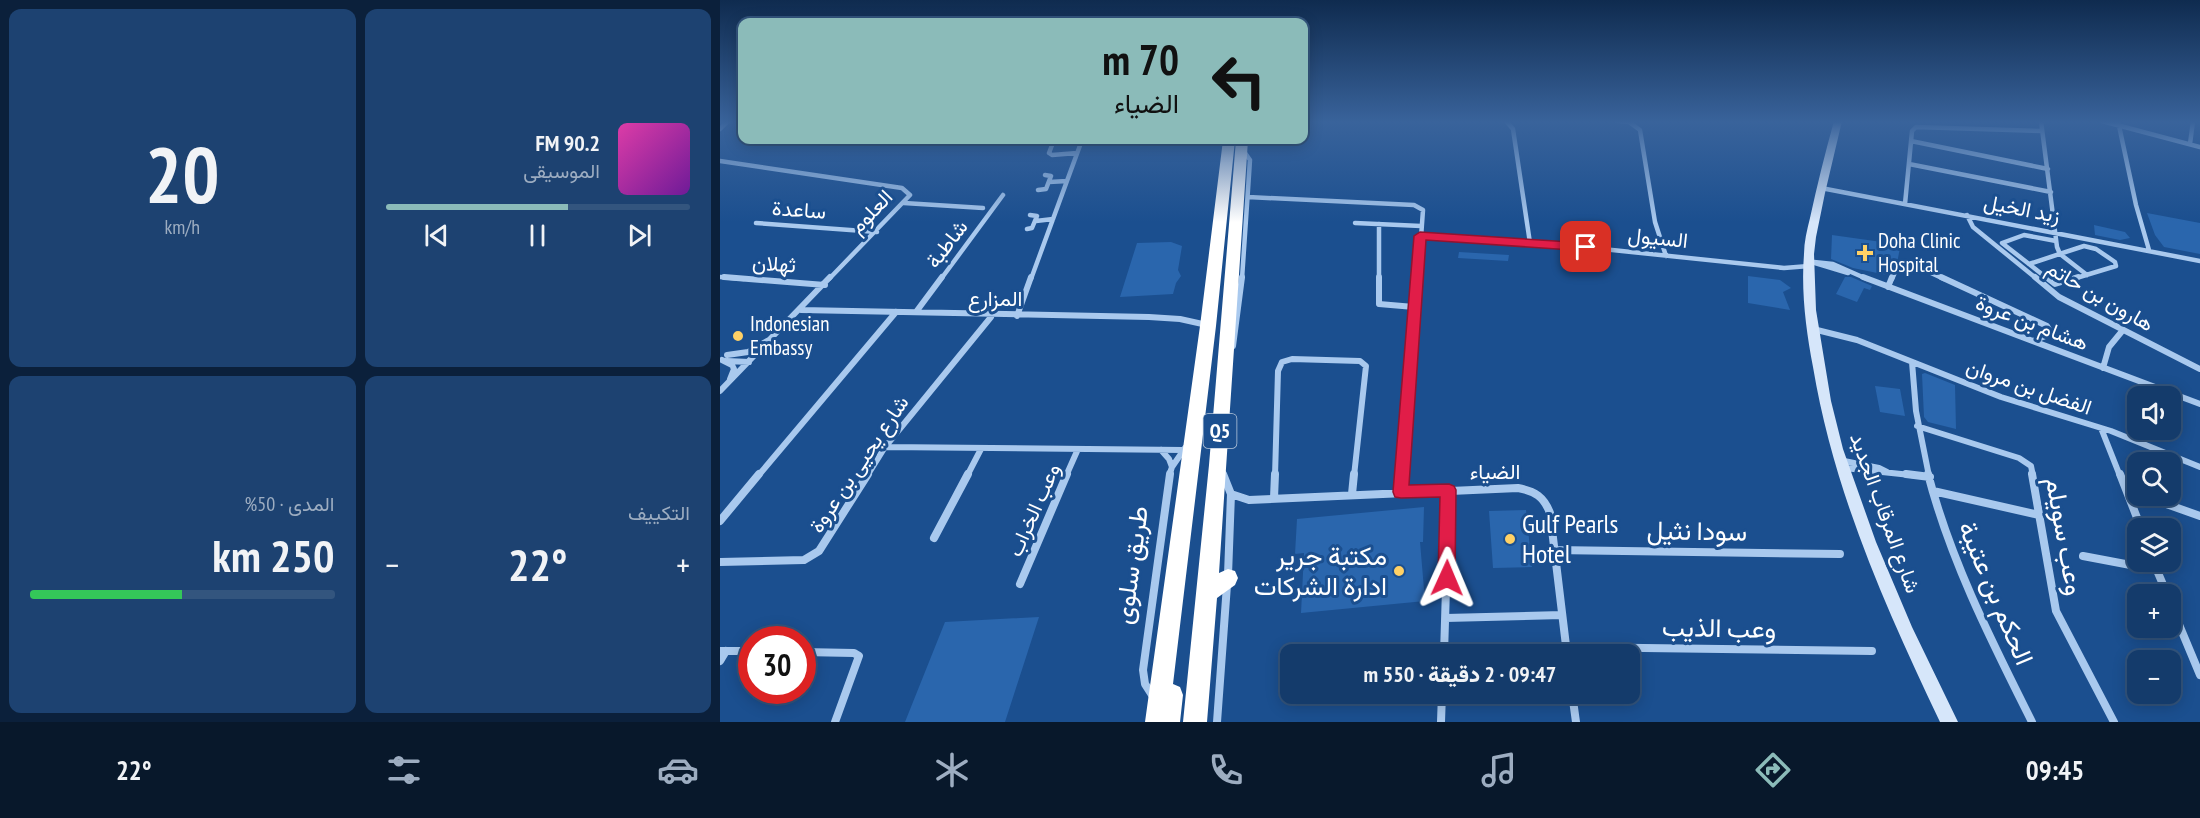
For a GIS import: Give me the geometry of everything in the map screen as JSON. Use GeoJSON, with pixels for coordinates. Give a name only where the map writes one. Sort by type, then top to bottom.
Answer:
{"type":"FeatureCollection","features":[{"type":"Feature","properties":{"kind":"highway","name":"طريق سلوى"},"geometry":{"type":"LineString","coordinates":[[1164,713],[1186,572],[1185,553],[1180,540],[1189,442],[1209,319],[1226,163],[1231,155]]}},
{"type":"Feature","properties":{"kind":"highway","name":"Q5"},"geometry":{"type":"LineString","coordinates":[[1195,722],[1218,465],[1235,214],[1237,155]]}},
{"type":"Feature","properties":{"kind":"highway"},"geometry":{"type":"LineString","coordinates":[[1235,214],[1248,197]]}},
{"type":"Feature","properties":{"kind":"highway"},"geometry":{"type":"LineString","coordinates":[[1205,594],[1228,578]]}},
{"type":"Feature","properties":{"kind":"highway"},"geometry":{"type":"LineString","coordinates":[[1157,722],[1164,713]]}},
{"type":"Feature","properties":{"kind":"street"},"geometry":{"type":"LineString","coordinates":[[1017,316],[1076,155]]}},
{"type":"Feature","properties":{"kind":"street","name":"طريق سلوى"},"geometry":{"type":"LineString","coordinates":[[1225,155],[1226,163]]}},
{"type":"Feature","properties":{"kind":"street"},"geometry":{"type":"LineString","coordinates":[[1224,362],[1231,350],[1238,324],[1248,197],[1250,160],[1247,155]]}},
{"type":"Feature","properties":{"kind":"street"},"geometry":{"type":"LineString","coordinates":[[1517,155],[1530,243]]}},
{"type":"Feature","properties":{"kind":"street"},"geometry":{"type":"LineString","coordinates":[[1644,155],[1655,222],[1665,256]]}},
{"type":"Feature","properties":{"kind":"street","name":"شارع المرقاب الجديد"},"geometry":{"type":"LineString","coordinates":[[1811,310],[1814,302],[1812,263],[1814,229],[1829,155]]}},
{"type":"Feature","properties":{"kind":"street"},"geometry":{"type":"LineString","coordinates":[[1905,204],[1910,155]]}},
{"type":"Feature","properties":{"kind":"street"},"geometry":{"type":"LineString","coordinates":[[1981,155],[2048,168]]}},
{"type":"Feature","properties":{"kind":"street"},"geometry":{"type":"LineString","coordinates":[[2046,155],[2056,242],[2060,254],[2087,275]]}},
{"type":"Feature","properties":{"kind":"street"},"geometry":{"type":"LineString","coordinates":[[2125,155],[2149,250]]}},
{"type":"Feature","properties":{"kind":"street","name":"العلوم"},"geometry":{"type":"LineString","coordinates":[[720,161],[902,188],[910,195],[877,232],[720,391]]}},
{"type":"Feature","properties":{"kind":"street"},"geometry":{"type":"LineString","coordinates":[[1909,164],[2051,192]]}},
{"type":"Feature","properties":{"kind":"street"},"geometry":{"type":"LineString","coordinates":[[1038,190],[1046,189],[1051,176],[1045,175]]}},
{"type":"Feature","properties":{"kind":"street"},"geometry":{"type":"LineString","coordinates":[[1049,182],[1067,181]]}},
{"type":"Feature","properties":{"kind":"street","name":"زيد الخيل"},"geometry":{"type":"LineString","coordinates":[[1821,187],[2200,260]]}},
{"type":"Feature","properties":{"kind":"street","name":"شاطبة"},"geometry":{"type":"LineString","coordinates":[[916,312],[1003,195]]}},
{"type":"Feature","properties":{"kind":"street"},"geometry":{"type":"LineString","coordinates":[[1248,197],[1418,205],[1423,210],[1401,492]]}},
{"type":"Feature","properties":{"kind":"street"},"geometry":{"type":"LineString","coordinates":[[904,203],[983,208]]}},
{"type":"Feature","properties":{"kind":"street"},"geometry":{"type":"LineString","coordinates":[[1027,230],[1032,228],[1037,216],[1030,215]]}},
{"type":"Feature","properties":{"kind":"street","name":"هارون بن حاتم"},"geometry":{"type":"LineString","coordinates":[[1967,215],[1973,227],[2045,287],[2074,305],[2200,369]]}},
{"type":"Feature","properties":{"kind":"street"},"geometry":{"type":"LineString","coordinates":[[1036,221],[1053,219]]}},
{"type":"Feature","properties":{"kind":"street","name":"ساعدة"},"geometry":{"type":"LineString","coordinates":[[756,223],[877,232]]}},
{"type":"Feature","properties":{"kind":"street"},"geometry":{"type":"LineString","coordinates":[[1355,223],[1421,226]]}},
{"type":"Feature","properties":{"kind":"street"},"geometry":{"type":"LineString","coordinates":[[1379,224],[1379,303],[1383,306],[1414,307]]}},
{"type":"Feature","properties":{"kind":"street"},"geometry":{"type":"LineString","coordinates":[[2027,264],[2087,246],[2096,249],[2116,264],[2055,284],[2027,264],[2004,245],[2004,241],[2024,235],[2056,242]]}},
{"type":"Feature","properties":{"kind":"street","name":"السيول"},"geometry":{"type":"LineString","coordinates":[[1420,236],[1530,243],[1784,268],[1809,279]]}},
{"type":"Feature","properties":{"kind":"street","name":"السيول"},"geometry":{"type":"LineString","coordinates":[[1784,268],[1812,263]]}},
{"type":"Feature","properties":{"kind":"street","name":"شارع المرقاب الجديد"},"geometry":{"type":"LineString","coordinates":[[1812,263],[1809,279],[1813,330],[1828,422],[1840,464],[1872,555],[1949,722]]}},
{"type":"Feature","properties":{"kind":"street","name":"هشام بن عروة"},"geometry":{"type":"LineString","coordinates":[[1812,263],[1852,273],[2200,404]]}},
{"type":"Feature","properties":{"kind":"street"},"geometry":{"type":"LineString","coordinates":[[1888,287],[1897,267],[1901,264],[1916,266],[2047,326],[2050,331],[2048,335],[2033,341]]}},
{"type":"Feature","properties":{"kind":"street","name":"ثهلان"},"geometry":{"type":"LineString","coordinates":[[720,277],[825,285]]}},
{"type":"Feature","properties":{"kind":"street","name":"المزارع"},"geometry":{"type":"LineString","coordinates":[[801,310],[916,312],[991,317],[1189,321],[1209,319]]}},
{"type":"Feature","properties":{"kind":"street"},"geometry":{"type":"LineString","coordinates":[[720,521],[896,312]]}},
{"type":"Feature","properties":{"kind":"street","name":"شارع يحيى بن عروة"},"geometry":{"type":"LineString","coordinates":[[720,562],[795,561],[813,556],[826,543],[885,447],[991,317]]}},
{"type":"Feature","properties":{"kind":"street","name":"المزارع"},"geometry":{"type":"LineString","coordinates":[[1189,321],[1209,319]]}},
{"type":"Feature","properties":{"kind":"street","name":"الفضل بن مروان"},"geometry":{"type":"LineString","coordinates":[[1813,330],[1847,337],[2001,397],[2101,428],[2200,467]]}},
{"type":"Feature","properties":{"kind":"street"},"geometry":{"type":"LineString","coordinates":[[2103,368],[2110,340],[2123,330]]}},
{"type":"Feature","properties":{"kind":"street"},"geometry":{"type":"LineString","coordinates":[[722,358],[748,352],[777,334]]}},
{"type":"Feature","properties":{"kind":"street"},"geometry":{"type":"LineString","coordinates":[[722,358],[752,360]]}},
{"type":"Feature","properties":{"kind":"street"},"geometry":{"type":"LineString","coordinates":[[722,358],[734,369],[729,382]]}},
{"type":"Feature","properties":{"kind":"street"},"geometry":{"type":"LineString","coordinates":[[1274,498],[1278,371],[1282,362],[1292,359],[1360,361],[1366,366],[1352,494]]}},
{"type":"Feature","properties":{"kind":"street","name":"الحكم بن عتيبة"},"geometry":{"type":"LineString","coordinates":[[1912,362],[1912,391],[1917,426],[1933,491],[1958,569],[2032,722]]}},
{"type":"Feature","properties":{"kind":"street","name":"وعب سويلم"},"geometry":{"type":"LineString","coordinates":[[1917,426],[2026,462],[2032,470],[2056,611],[2114,722]]}},
{"type":"Feature","properties":{"kind":"street"},"geometry":{"type":"LineString","coordinates":[[2101,428],[2137,518]]}},
{"type":"Feature","properties":{"kind":"street","name":"طريق سلوى"},"geometry":{"type":"LineString","coordinates":[[1164,713],[1147,689],[1143,675],[1168,481],[1172,467],[1189,442]]}},
{"type":"Feature","properties":{"kind":"street","name":"وعب الخراب"},"geometry":{"type":"LineString","coordinates":[[885,447],[1160,450],[1189,442]]}},
{"type":"Feature","properties":{"kind":"street"},"geometry":{"type":"LineString","coordinates":[[933,538],[981,449]]}},
{"type":"Feature","properties":{"kind":"street","name":"وعب الخراب"},"geometry":{"type":"LineString","coordinates":[[1020,584],[1078,449]]}},
{"type":"Feature","properties":{"kind":"street"},"geometry":{"type":"LineString","coordinates":[[1160,450],[1169,459],[1172,467]]}},
{"type":"Feature","properties":{"kind":"street"},"geometry":{"type":"LineString","coordinates":[[1840,464],[1930,477]]}},
{"type":"Feature","properties":{"kind":"street"},"geometry":{"type":"LineString","coordinates":[[1217,722],[1231,510],[1231,495],[1218,465]]}},
{"type":"Feature","properties":{"kind":"street","name":"الضياء"},"geometry":{"type":"LineString","coordinates":[[1231,495],[1249,500],[1449,490],[1518,488],[1533,490],[1547,502],[1565,644]]}},
{"type":"Feature","properties":{"kind":"street"},"geometry":{"type":"LineString","coordinates":[[1445,644],[1449,490]]}},
{"type":"Feature","properties":{"kind":"street"},"geometry":{"type":"LineString","coordinates":[[1933,491],[2039,515]]}},
{"type":"Feature","properties":{"kind":"street","name":"الضياء"},"geometry":{"type":"LineString","coordinates":[[1231,510],[1249,500]]}},
{"type":"Feature","properties":{"kind":"street"},"geometry":{"type":"LineString","coordinates":[[2172,506],[2200,516]]}},
{"type":"Feature","properties":{"kind":"street","name":"سودا نثيل"},"geometry":{"type":"LineString","coordinates":[[1554,550],[1840,555]]}},
{"type":"Feature","properties":{"kind":"street"},"geometry":{"type":"LineString","coordinates":[[2083,556],[2127,564]]}},
{"type":"Feature","properties":{"kind":"street"},"geometry":{"type":"LineString","coordinates":[[1446,618],[1562,615]]}},
{"type":"Feature","properties":{"kind":"street"},"geometry":{"type":"LineString","coordinates":[[2181,629],[2200,675]]}},
{"type":"Feature","properties":{"kind":"street"},"geometry":{"type":"LineString","coordinates":[[720,661],[723,651]]}},
{"type":"Feature","properties":{"kind":"street","name":"وعب الذيب"},"geometry":{"type":"LineString","coordinates":[[1640,651],[1872,651]]}},
{"type":"Feature","properties":{"kind":"street"},"geometry":{"type":"LineString","coordinates":[[816,652],[854,653],[860,657],[835,722]]}},
{"type":"Feature","properties":{"kind":"street"},"geometry":{"type":"LineString","coordinates":[[1441,722],[1442,704]]}},
{"type":"Feature","properties":{"kind":"street"},"geometry":{"type":"LineString","coordinates":[[1574,704],[1576,722]]}},
{"type":"Feature","properties":{"kind":"building"},"geometry":{"type":"Polygon","coordinates":[[[2147,213],[2200,223],[2200,254],[2164,247],[2155,235],[2147,213]]]}},
{"type":"Feature","properties":{"kind":"building"},"geometry":{"type":"Polygon","coordinates":[[[2094,225],[2125,232],[2130,238],[2120,240],[2095,235],[2094,225]]]}},
{"type":"Feature","properties":{"kind":"building","name":"Doha Clinic Hospital"},"geometry":{"type":"Polygon","coordinates":[[[1832,235],[1896,244],[1896,247],[1900,248],[1897,263],[1887,275],[1853,268],[1831,259],[1832,235]]]}},
{"type":"Feature","properties":{"kind":"building"},"geometry":{"type":"Polygon","coordinates":[[[1171,242],[1182,246],[1178,270],[1181,276],[1173,294],[1120,297],[1137,243],[1171,242]]]}},
{"type":"Feature","properties":{"kind":"building"},"geometry":{"type":"Polygon","coordinates":[[[1459,252],[1509,255],[1508,261],[1458,258],[1459,252]]]}},
{"type":"Feature","properties":{"kind":"building"},"geometry":{"type":"Polygon","coordinates":[[[1748,276],[1780,280],[1791,288],[1783,292],[1790,310],[1748,303],[1748,276]]]}},
{"type":"Feature","properties":{"kind":"building","name":"Doha Clinic Hospital"},"geometry":{"type":"Polygon","coordinates":[[[1845,277],[1851,277],[1872,286],[1870,290],[1864,288],[1857,302],[1836,294],[1845,277]]]}},
{"type":"Feature","properties":{"kind":"building"},"geometry":{"type":"Polygon","coordinates":[[[1925,373],[1955,385],[1956,429],[1928,422],[1924,417],[1922,374],[1925,373]]]}},
{"type":"Feature","properties":{"kind":"building"},"geometry":{"type":"Polygon","coordinates":[[[1875,386],[1900,389],[1905,416],[1880,412],[1875,386]]]}},
{"type":"Feature","properties":{"kind":"building"},"geometry":{"type":"Polygon","coordinates":[[[1424,507],[1423,542],[1420,542],[1425,601],[1301,613],[1304,553],[1295,554],[1297,519],[1424,507]]]}},
{"type":"Feature","properties":{"kind":"building","name":"Gulf Pearls Hotel"},"geometry":{"type":"Polygon","coordinates":[[[1526,510],[1532,567],[1493,568],[1489,511],[1526,510]]]}},
{"type":"Feature","properties":{"kind":"building"},"geometry":{"type":"Polygon","coordinates":[[[1039,617],[1005,722],[905,722],[945,622],[1039,617]]]}},
{"type":"Feature","properties":{"kind":"place","name":"Doha Clinic Hospital"},"geometry":{"type":"Point","coordinates":[1865,253]}},
{"type":"Feature","properties":{"kind":"place","name":"Indonesian Embassy"},"geometry":{"type":"Point","coordinates":[738,336]}},
{"type":"Feature","properties":{"kind":"place","name":"Gulf Pearls Hotel"},"geometry":{"type":"Point","coordinates":[1510,539]}},
{"type":"Feature","properties":{"kind":"place","name":"مكتبة جرير ادارة الشركات"},"geometry":{"type":"Point","coordinates":[1399,571]}},
{"type":"Feature","properties":{"kind":"route"},"geometry":{"type":"LineString","coordinates":[[1447,578],[1449,490],[1401,492],[1420,236],[1586,247]]}}]}
